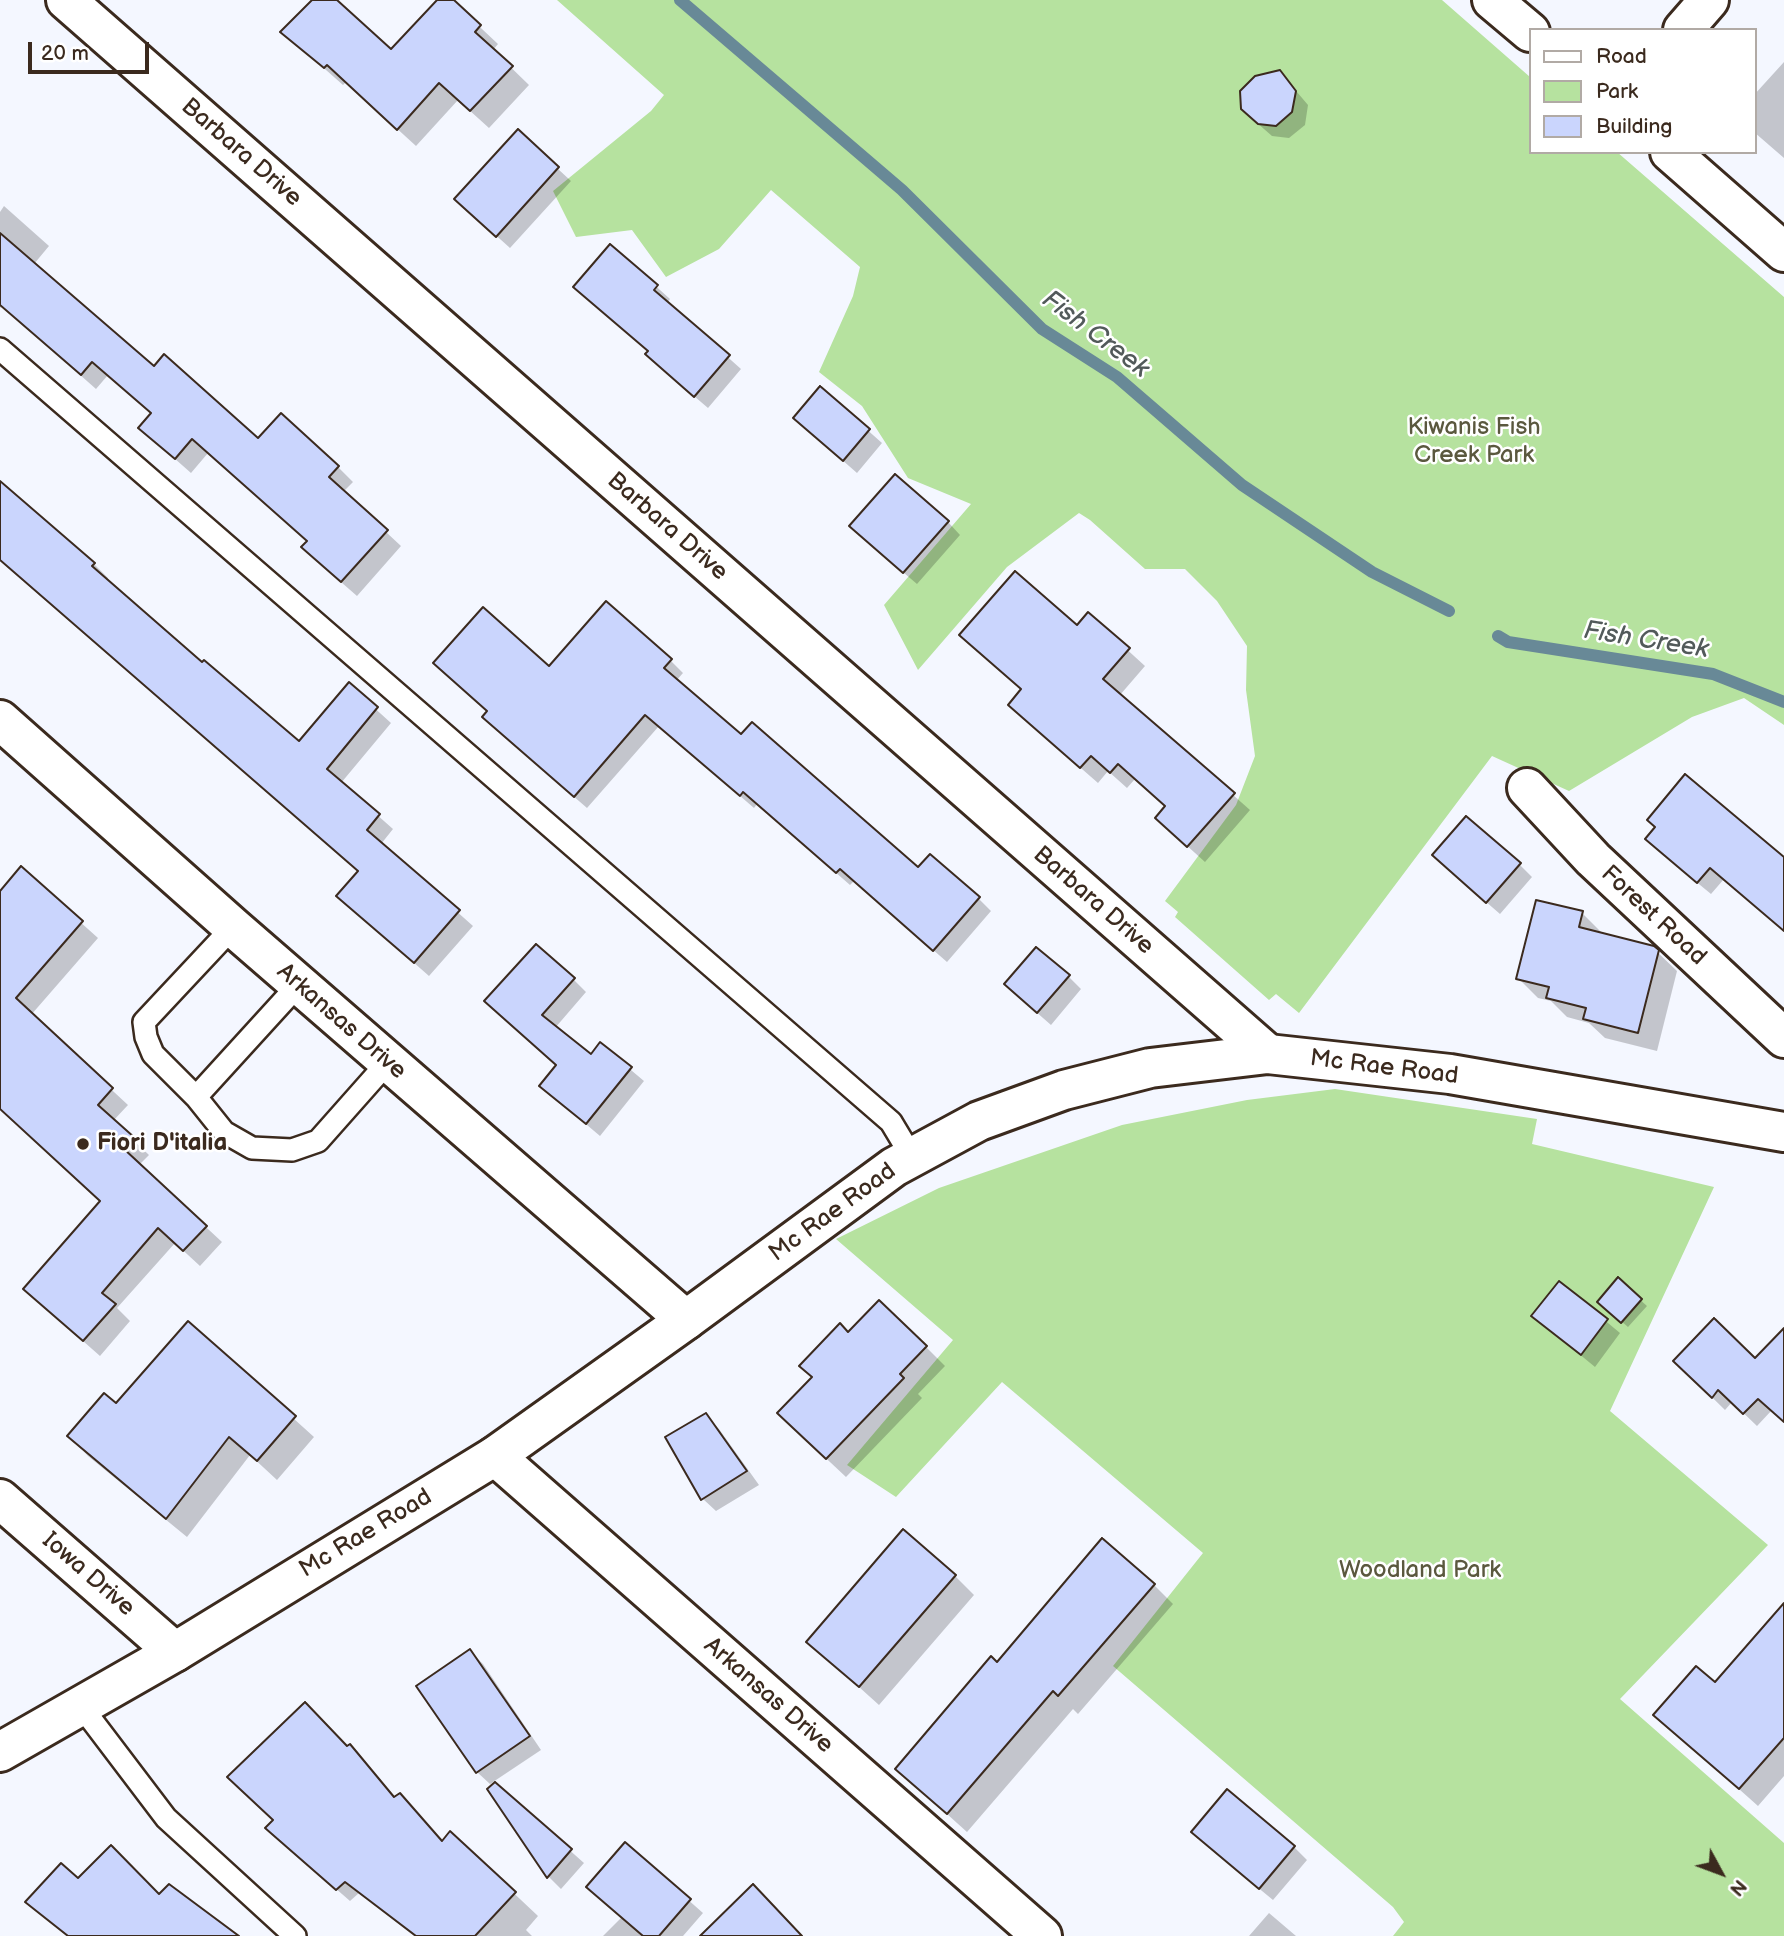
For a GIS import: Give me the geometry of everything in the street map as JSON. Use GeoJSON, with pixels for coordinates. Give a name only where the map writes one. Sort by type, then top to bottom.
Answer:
{"type":"FeatureCollection","features":[{"type":"Feature","properties":{"kind":"street","name":"Barbara Drive"},"geometry":{"type":"LineString","coordinates":[[65,0],[1268,1055]]}},
{"type":"Feature","properties":{"kind":"street"},"geometry":{"type":"LineString","coordinates":[[1492,0],[1528,31]]}},
{"type":"Feature","properties":{"kind":"street"},"geometry":{"type":"LineString","coordinates":[[1685,28],[1709,0]]}},
{"type":"Feature","properties":{"kind":"street"},"geometry":{"type":"LineString","coordinates":[[1672,154],[1784,252]]}},
{"type":"Feature","properties":{"kind":"street","name":"Arkansas Drive"},"geometry":{"type":"LineString","coordinates":[[0,720],[387,1062],[685,1320]]}},
{"type":"Feature","properties":{"kind":"street","name":"Forest Road"},"geometry":{"type":"LineString","coordinates":[[1527,788],[1593,859],[1784,1038]]}},
{"type":"Feature","properties":{"kind":"street","name":"Mc Rae Road"},"geometry":{"type":"LineString","coordinates":[[0,1752],[175,1652],[495,1456],[894,1167],[979,1121],[1064,1090],[1150,1068],[1268,1055],[1450,1074],[1784,1132]]}},
{"type":"Feature","properties":{"kind":"street","name":"Arkansas Drive"},"geometry":{"type":"LineString","coordinates":[[495,1456],[1042,1936]]}},
{"type":"Feature","properties":{"kind":"street","name":"Iowa Drive"},"geometry":{"type":"LineString","coordinates":[[0,1499],[175,1652]]}},
{"type":"Feature","properties":{"kind":"lane"},"geometry":{"type":"LineString","coordinates":[[0,349],[891,1122],[912,1157]]}},
{"type":"Feature","properties":{"kind":"lane"},"geometry":{"type":"LineString","coordinates":[[233,927],[144,1022],[146,1037],[153,1054],[196,1097],[224,1132],[252,1149],[292,1150],[318,1141],[387,1062]]}},
{"type":"Feature","properties":{"kind":"lane"},"geometry":{"type":"LineString","coordinates":[[196,1097],[299,984]]}},
{"type":"Feature","properties":{"kind":"lane"},"geometry":{"type":"LineString","coordinates":[[81,1706],[166,1818],[295,1936]]}},
{"type":"Feature","properties":{"kind":"green space","name":"Kiwanis Fish Creek Park"},"geometry":{"type":"Polygon","coordinates":[[[557,0],[1442,0],[1528,75],[1528,154],[1619,154],[1784,297],[1784,725],[1744,698],[1692,717],[1569,791],[1492,756],[1299,1013],[1276,994],[1269,1000],[1175,917],[1178,912],[1165,901],[1236,805],[1255,756],[1246,690],[1247,646],[1217,601],[1185,569],[1145,569],[1079,513],[1007,567],[918,670],[884,605],[971,504],[908,478],[862,406],[819,372],[853,296],[860,267],[771,190],[719,249],[666,277],[632,230],[576,237],[553,191],[651,111],[664,95],[557,0]]]}},
{"type":"Feature","properties":{"kind":"green space","name":"Woodland Park"},"geometry":{"type":"Polygon","coordinates":[[[1335,1089],[1537,1119],[1532,1144],[1714,1187],[1610,1411],[1768,1545],[1620,1699],[1784,1843],[1784,1936],[1393,1936],[1404,1922],[1393,1907],[1113,1666],[1203,1553],[1002,1382],[896,1497],[847,1465],[953,1340],[836,1239],[939,1188],[1122,1125],[1247,1100],[1335,1089]]]}},
{"type":"Feature","properties":{"kind":"building"},"geometry":{"type":"Polygon","coordinates":[[[312,0],[337,0],[391,49],[437,0],[454,0],[481,25],[475,32],[513,66],[470,111],[439,83],[397,130],[327,65],[324,68],[280,32],[312,0]]]}},
{"type":"Feature","properties":{"kind":"building"},"geometry":{"type":"Polygon","coordinates":[[[1280,70],[1296,91],[1292,112],[1276,126],[1258,124],[1241,109],[1240,91],[1255,76],[1280,70]]]}},
{"type":"Feature","properties":{"kind":"building"},"geometry":{"type":"Polygon","coordinates":[[[518,129],[559,167],[496,237],[454,199],[518,129]]]}},
{"type":"Feature","properties":{"kind":"building"},"geometry":{"type":"Polygon","coordinates":[[[0,233],[154,366],[164,354],[258,438],[281,413],[339,466],[329,477],[388,530],[341,582],[301,547],[307,541],[192,439],[175,459],[138,428],[151,413],[92,362],[81,375],[0,305],[0,233]]]}},
{"type":"Feature","properties":{"kind":"building"},"geometry":{"type":"Polygon","coordinates":[[[610,244],[658,285],[654,290],[730,355],[694,397],[645,354],[648,351],[573,287],[610,244]]]}},
{"type":"Feature","properties":{"kind":"building"},"geometry":{"type":"Polygon","coordinates":[[[820,386],[870,429],[843,461],[793,418],[820,386]]]}},
{"type":"Feature","properties":{"kind":"building"},"geometry":{"type":"Polygon","coordinates":[[[895,474],[949,521],[903,573],[849,526],[895,474]]]}},
{"type":"Feature","properties":{"kind":"building"},"geometry":{"type":"Polygon","coordinates":[[[0,481],[95,563],[92,566],[202,662],[204,660],[299,741],[349,682],[378,707],[327,769],[380,814],[367,830],[460,910],[414,963],[336,896],[358,871],[0,560],[0,481]]]}},
{"type":"Feature","properties":{"kind":"building"},"geometry":{"type":"Polygon","coordinates":[[[1015,571],[1077,625],[1088,612],[1130,648],[1103,679],[1235,793],[1187,847],[1155,818],[1165,806],[1118,764],[1110,773],[1091,756],[1080,768],[1008,705],[1021,689],[959,635],[1015,571]]]}},
{"type":"Feature","properties":{"kind":"building"},"geometry":{"type":"Polygon","coordinates":[[[606,601],[672,659],[664,668],[741,734],[752,722],[918,867],[930,854],[980,897],[933,951],[840,869],[836,873],[743,792],[740,796],[645,715],[574,797],[482,717],[487,711],[433,663],[483,607],[549,666],[606,601]]]}},
{"type":"Feature","properties":{"kind":"building"},"geometry":{"type":"Polygon","coordinates":[[[1685,774],[1784,857],[1784,931],[1710,868],[1697,883],[1645,839],[1655,827],[1647,820],[1685,774]]]}},
{"type":"Feature","properties":{"kind":"building"},"geometry":{"type":"Polygon","coordinates":[[[1466,816],[1521,863],[1486,903],[1432,855],[1466,816]]]}},
{"type":"Feature","properties":{"kind":"building"},"geometry":{"type":"Polygon","coordinates":[[[21,866],[83,921],[16,998],[113,1088],[98,1105],[135,1138],[124,1149],[207,1226],[183,1251],[158,1228],[102,1293],[116,1304],[83,1341],[23,1289],[100,1201],[0,1109],[0,891],[21,866]]]}},
{"type":"Feature","properties":{"kind":"building"},"geometry":{"type":"Polygon","coordinates":[[[1536,900],[1583,911],[1579,927],[1654,946],[1659,950],[1638,1033],[1583,1019],[1586,1008],[1546,998],[1549,987],[1516,979],[1536,900]]]}},
{"type":"Feature","properties":{"kind":"building"},"geometry":{"type":"Polygon","coordinates":[[[536,944],[575,978],[542,1015],[591,1054],[600,1042],[632,1067],[586,1124],[539,1086],[556,1065],[484,1001],[536,944]]]}},
{"type":"Feature","properties":{"kind":"building"},"geometry":{"type":"Polygon","coordinates":[[[1036,947],[1070,975],[1037,1013],[1004,984],[1036,947]]]}},
{"type":"Feature","properties":{"kind":"building"},"geometry":{"type":"Polygon","coordinates":[[[1618,1277],[1642,1299],[1621,1323],[1597,1302],[1618,1277]]]}},
{"type":"Feature","properties":{"kind":"building"},"geometry":{"type":"Polygon","coordinates":[[[1559,1281],[1608,1319],[1581,1355],[1531,1316],[1559,1281]]]}},
{"type":"Feature","properties":{"kind":"building"},"geometry":{"type":"Polygon","coordinates":[[[879,1300],[927,1346],[900,1374],[904,1378],[826,1459],[777,1413],[812,1377],[799,1366],[840,1323],[848,1332],[879,1300]]]}},
{"type":"Feature","properties":{"kind":"building"},"geometry":{"type":"Polygon","coordinates":[[[1714,1318],[1755,1358],[1784,1328],[1784,1422],[1758,1399],[1743,1414],[1718,1390],[1712,1398],[1673,1361],[1714,1318]]]}},
{"type":"Feature","properties":{"kind":"building"},"geometry":{"type":"Polygon","coordinates":[[[188,1321],[296,1416],[257,1461],[229,1437],[166,1519],[67,1436],[104,1393],[116,1403],[188,1321]]]}},
{"type":"Feature","properties":{"kind":"building"},"geometry":{"type":"Polygon","coordinates":[[[706,1413],[747,1471],[701,1500],[665,1437],[706,1413]]]}},
{"type":"Feature","properties":{"kind":"building"},"geometry":{"type":"Polygon","coordinates":[[[903,1529],[956,1575],[859,1687],[806,1642],[903,1529]]]}},
{"type":"Feature","properties":{"kind":"building"},"geometry":{"type":"Polygon","coordinates":[[[1102,1538],[1155,1584],[1058,1696],[1053,1691],[947,1814],[895,1769],[991,1656],[997,1662],[1102,1538]]]}},
{"type":"Feature","properties":{"kind":"building"},"geometry":{"type":"Polygon","coordinates":[[[1784,1603],[1784,1738],[1739,1789],[1653,1715],[1696,1666],[1715,1682],[1784,1603]]]}},
{"type":"Feature","properties":{"kind":"building"},"geometry":{"type":"Polygon","coordinates":[[[470,1649],[530,1736],[476,1773],[416,1686],[470,1649]]]}},
{"type":"Feature","properties":{"kind":"building"},"geometry":{"type":"Polygon","coordinates":[[[305,1702],[347,1746],[350,1744],[394,1797],[400,1793],[442,1841],[450,1831],[516,1892],[475,1936],[416,1936],[345,1882],[336,1890],[265,1828],[273,1820],[227,1777],[305,1702]]]}},
{"type":"Feature","properties":{"kind":"building"},"geometry":{"type":"Polygon","coordinates":[[[495,1782],[572,1849],[547,1878],[487,1789],[495,1782]]]}},
{"type":"Feature","properties":{"kind":"building"},"geometry":{"type":"Polygon","coordinates":[[[1227,1789],[1295,1846],[1259,1889],[1191,1832],[1227,1789]]]}},
{"type":"Feature","properties":{"kind":"building"},"geometry":{"type":"Polygon","coordinates":[[[625,1842],[691,1899],[659,1936],[643,1936],[586,1887],[625,1842]]]}},
{"type":"Feature","properties":{"kind":"building"},"geometry":{"type":"Polygon","coordinates":[[[111,1845],[159,1894],[169,1884],[239,1936],[68,1936],[25,1902],[61,1863],[78,1878],[111,1845]]]}},
{"type":"Feature","properties":{"kind":"building"},"geometry":{"type":"Polygon","coordinates":[[[753,1884],[802,1936],[700,1936],[753,1884]]]}},
{"type":"Feature","properties":{"kind":"waterway","name":"Fish Creek"},"geometry":{"type":"LineString","coordinates":[[680,0],[902,190],[1042,329],[1117,377],[1242,485],[1372,572],[1449,611]]}},
{"type":"Feature","properties":{"kind":"waterway","name":"Fish Creek"},"geometry":{"type":"LineString","coordinates":[[1498,636],[1508,642],[1713,674],[1784,702]]}},
{"type":"Feature","properties":{"kind":"place","name":"Fiori D'italia"},"geometry":{"type":"Point","coordinates":[83,1144]}}]}
